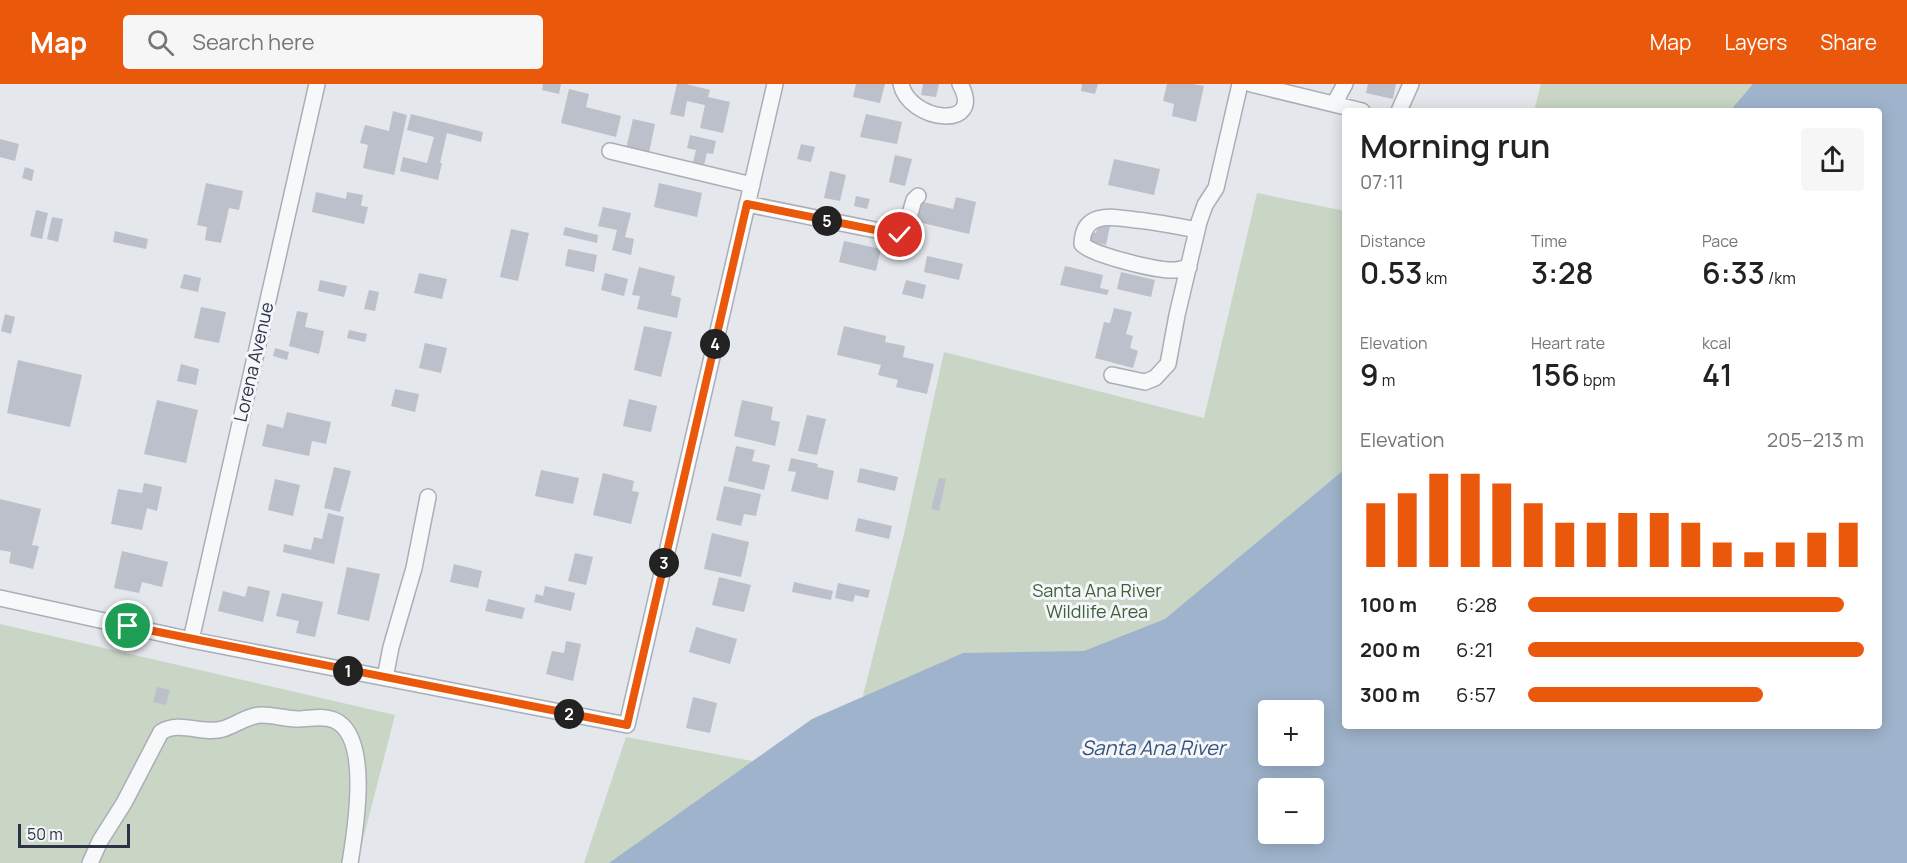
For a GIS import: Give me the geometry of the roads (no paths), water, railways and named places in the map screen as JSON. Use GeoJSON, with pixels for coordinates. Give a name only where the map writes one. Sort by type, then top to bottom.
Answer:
{"type":"FeatureCollection","features":[{"type":"Feature","properties":{"kind":"street","name":"Lorena Avenue"},"geometry":{"type":"LineString","coordinates":[[191,640],[317,84]]}},
{"type":"Feature","properties":{"kind":"street"},"geometry":{"type":"LineString","coordinates":[[0,598],[191,640],[627,725],[775,84]]}},
{"type":"Feature","properties":{"kind":"street"},"geometry":{"type":"LineString","coordinates":[[901,84],[911,104],[924,111],[949,117],[960,114],[966,106],[965,93],[960,84]]}},
{"type":"Feature","properties":{"kind":"street"},"geometry":{"type":"LineString","coordinates":[[1112,375],[1145,382],[1155,378],[1168,364],[1197,230],[1205,205],[1216,188],[1240,84]]}},
{"type":"Feature","properties":{"kind":"street"},"geometry":{"type":"LineString","coordinates":[[1251,84],[1350,108]]}},
{"type":"Feature","properties":{"kind":"street"},"geometry":{"type":"LineString","coordinates":[[1334,104],[1344,84]]}},
{"type":"Feature","properties":{"kind":"street"},"geometry":{"type":"LineString","coordinates":[[1400,108],[1412,84]]}},
{"type":"Feature","properties":{"kind":"street"},"geometry":{"type":"LineString","coordinates":[[610,151],[752,185]]}},
{"type":"Feature","properties":{"kind":"street"},"geometry":{"type":"LineString","coordinates":[[747,204],[900,235],[904,234],[914,200],[918,196]]}},
{"type":"Feature","properties":{"kind":"street"},"geometry":{"type":"LineString","coordinates":[[1189,267],[1175,270],[1154,267],[1098,253],[1086,249],[1082,244],[1083,235],[1088,224],[1098,218],[1115,216],[1158,221],[1197,230]]}},
{"type":"Feature","properties":{"kind":"street"},"geometry":{"type":"LineString","coordinates":[[385,678],[391,647],[414,568],[428,498]]}},
{"type":"Feature","properties":{"kind":"street"},"geometry":{"type":"LineString","coordinates":[[90,863],[161,732],[173,727],[209,732],[261,715],[287,718],[328,718],[342,724],[348,733],[359,788],[350,863]]}},
{"type":"Feature","properties":{"kind":"water","name":"Santa Ana River"},"geometry":{"type":"Polygon","coordinates":[[[1753,84],[1907,84],[1907,863],[609,863],[812,719],[963,653],[1084,651],[1165,619],[1342,472],[1342,729],[1882,729],[1882,108],[1733,108],[1753,84]]]}},
{"type":"Feature","properties":{"kind":"park label","name":"Santa Ana River Wildlife Area"},"geometry":{"type":"Point","coordinates":[1097,601]}}]}
